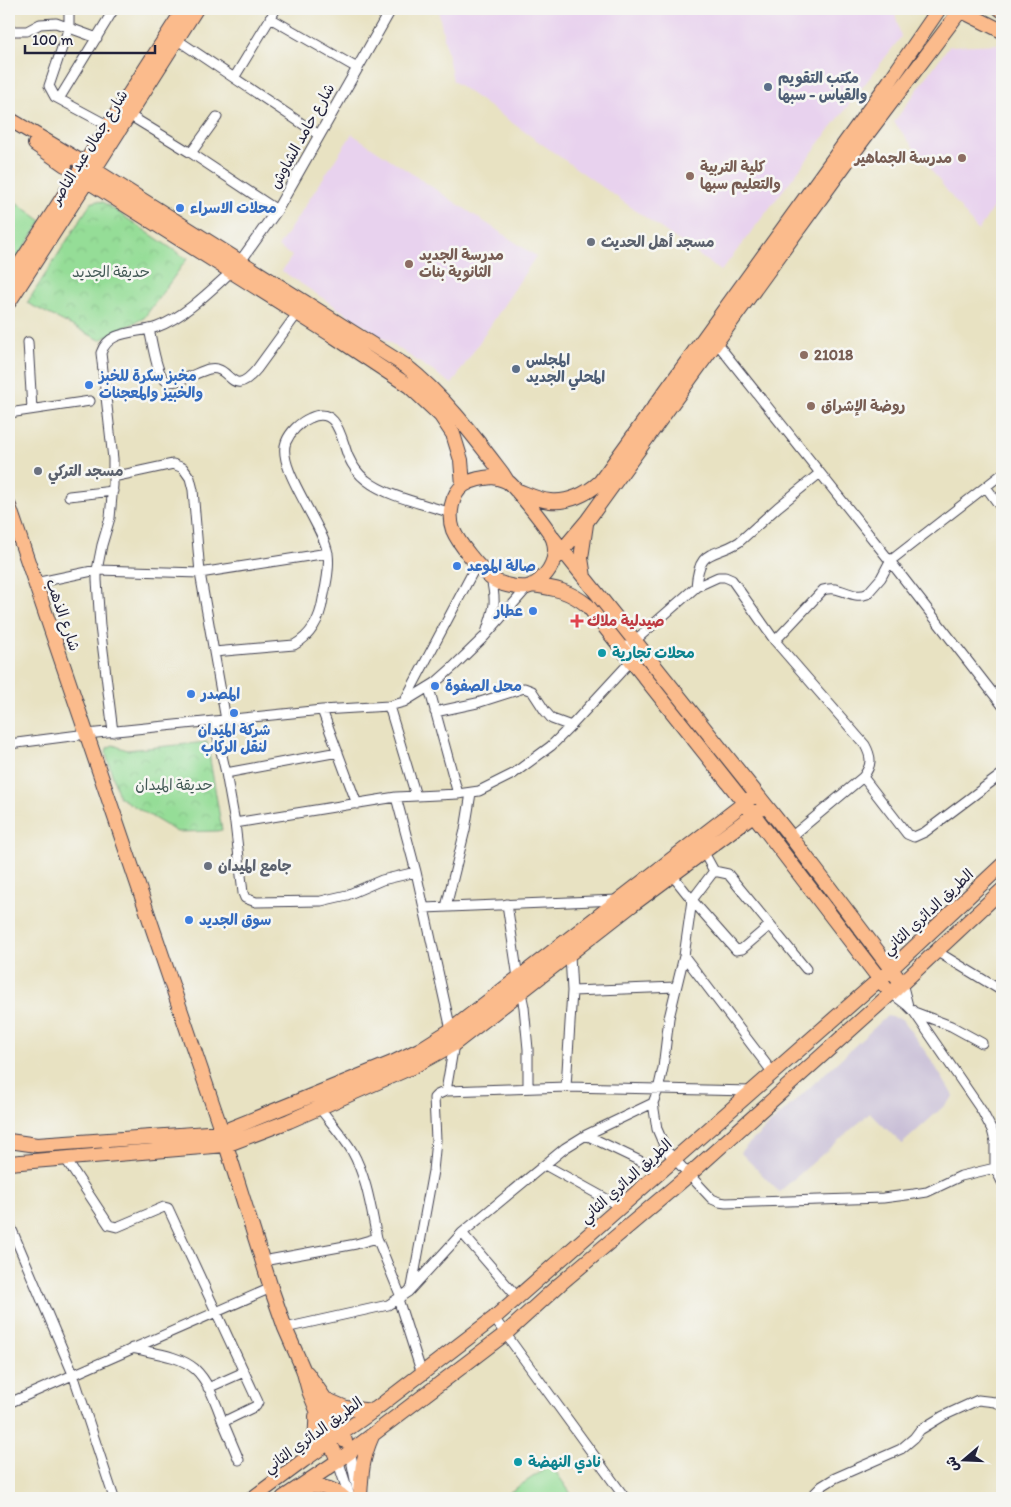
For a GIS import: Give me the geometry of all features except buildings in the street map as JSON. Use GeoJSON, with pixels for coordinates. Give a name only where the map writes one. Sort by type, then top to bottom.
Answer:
{"type":"FeatureCollection","features":[{"type":"Feature","properties":{"kind":"main road","name":"شارع جمال عبد الناصر"},"geometry":{"type":"LineString","coordinates":[[9,302],[86,173],[108,126],[184,9]]}},
{"type":"Feature","properties":{"kind":"main road","name":"شارع جمال عبد الناصر"},"geometry":{"type":"LineString","coordinates":[[9,281],[129,115],[196,9]]}},
{"type":"Feature","properties":{"kind":"main road"},"geometry":{"type":"LineString","coordinates":[[891,993],[754,815],[588,606],[567,592],[530,586],[512,586],[492,578],[477,564],[454,530],[450,513],[453,500],[463,485],[484,478],[493,477],[550,501],[576,497],[594,488],[600,482],[889,82],[939,9]]}},
{"type":"Feature","properties":{"kind":"main road"},"geometry":{"type":"LineString","coordinates":[[530,586],[548,573],[558,555],[587,521],[960,10],[1002,31]]}},
{"type":"Feature","properties":{"kind":"main road"},"geometry":{"type":"LineString","coordinates":[[9,119],[86,173],[236,267],[406,366],[420,377],[459,417],[552,537],[558,555],[584,577],[791,837],[902,983]]}},
{"type":"Feature","properties":{"kind":"main road"},"geometry":{"type":"LineString","coordinates":[[9,128],[65,166]]}},
{"type":"Feature","properties":{"kind":"main road"},"geometry":{"type":"LineString","coordinates":[[236,267],[297,314],[395,375],[425,400],[453,434],[461,460],[463,485]]}},
{"type":"Feature","properties":{"kind":"main road","name":"شارع الذهب"},"geometry":{"type":"LineString","coordinates":[[9,509],[224,1139],[271,1288],[285,1328],[303,1369],[317,1385],[320,1402]]}},
{"type":"Feature","properties":{"kind":"main road"},"geometry":{"type":"LineString","coordinates":[[584,577],[581,558],[587,521]]}},
{"type":"Feature","properties":{"kind":"main road"},"geometry":{"type":"LineString","coordinates":[[9,1141],[37,1145],[224,1139],[421,1049],[453,1037],[518,978],[756,794]]}},
{"type":"Feature","properties":{"kind":"main road"},"geometry":{"type":"LineString","coordinates":[[9,1163],[224,1139],[319,1108],[412,1067],[521,992],[672,875],[765,806]]}},
{"type":"Feature","properties":{"kind":"main road","name":"الطريق الدائري الثاني"},"geometry":{"type":"LineString","coordinates":[[253,1498],[373,1412],[518,1298],[892,969],[1002,866]]}},
{"type":"Feature","properties":{"kind":"main road"},"geometry":{"type":"LineString","coordinates":[[283,1498],[338,1461],[505,1334],[560,1284],[690,1174],[1002,890]]}},
{"type":"Feature","properties":{"kind":"main road"},"geometry":{"type":"LineString","coordinates":[[320,1402],[342,1433],[350,1452]]}},
{"type":"Feature","properties":{"kind":"main road"},"geometry":{"type":"LineString","coordinates":[[320,1402],[373,1412]]}},
{"type":"Feature","properties":{"kind":"main road"},"geometry":{"type":"LineString","coordinates":[[320,1402],[330,1442],[338,1461]]}},
{"type":"Feature","properties":{"kind":"main road"},"geometry":{"type":"LineString","coordinates":[[304,1460],[312,1447],[316,1434],[320,1402]]}},
{"type":"Feature","properties":{"kind":"main road"},"geometry":{"type":"LineString","coordinates":[[360,1498],[365,1452],[373,1434]]}},
{"type":"Feature","properties":{"kind":"main road"},"geometry":{"type":"LineString","coordinates":[[299,1487],[319,1486],[335,1491],[344,1498]]}},
{"type":"Feature","properties":{"kind":"street"},"geometry":{"type":"LineString","coordinates":[[69,9],[69,27],[49,86],[54,97],[108,126]]}},
{"type":"Feature","properties":{"kind":"street"},"geometry":{"type":"LineString","coordinates":[[59,99],[114,9]]}},
{"type":"Feature","properties":{"kind":"street"},"geometry":{"type":"LineString","coordinates":[[234,78],[276,9]]}},
{"type":"Feature","properties":{"kind":"street","name":"شارع حامد الشاوش"},"geometry":{"type":"LineString","coordinates":[[236,267],[277,210],[391,9]]}},
{"type":"Feature","properties":{"kind":"street"},"geometry":{"type":"LineString","coordinates":[[270,18],[357,68]]}},
{"type":"Feature","properties":{"kind":"street"},"geometry":{"type":"LineString","coordinates":[[9,31],[27,31],[44,23],[56,23],[97,38]]}},
{"type":"Feature","properties":{"kind":"street"},"geometry":{"type":"LineString","coordinates":[[176,39],[319,135]]}},
{"type":"Feature","properties":{"kind":"street"},"geometry":{"type":"LineString","coordinates":[[129,115],[277,210]]}},
{"type":"Feature","properties":{"kind":"street"},"geometry":{"type":"LineString","coordinates":[[190,153],[216,117]]}},
{"type":"Feature","properties":{"kind":"street"},"geometry":{"type":"LineString","coordinates":[[112,732],[100,626],[97,570],[110,518],[113,491],[113,459],[101,353],[107,342],[114,337],[166,323],[181,313],[236,267]]}},
{"type":"Feature","properties":{"kind":"street"},"geometry":{"type":"LineString","coordinates":[[149,329],[161,376],[165,380],[169,382],[175,381],[215,368],[232,380],[241,382],[251,377],[297,314]]}},
{"type":"Feature","properties":{"kind":"street"},"geometry":{"type":"LineString","coordinates":[[28,342],[32,409]]}},
{"type":"Feature","properties":{"kind":"street"},"geometry":{"type":"LineString","coordinates":[[716,342],[1002,705]]}},
{"type":"Feature","properties":{"kind":"street"},"geometry":{"type":"LineString","coordinates":[[9,413],[90,401]]}},
{"type":"Feature","properties":{"kind":"street"},"geometry":{"type":"LineString","coordinates":[[214,652],[294,645],[305,639],[311,632],[322,608],[328,553],[318,526],[294,481],[285,455],[285,447],[290,435],[302,422],[313,416],[328,416],[336,423],[356,471],[367,481],[391,493],[450,513]]}},
{"type":"Feature","properties":{"kind":"street"},"geometry":{"type":"LineString","coordinates":[[113,477],[173,464],[183,468],[190,478],[193,490],[200,573],[226,720]]}},
{"type":"Feature","properties":{"kind":"street"},"geometry":{"type":"LineString","coordinates":[[696,586],[700,564],[707,556],[739,542],[820,473]]}},
{"type":"Feature","properties":{"kind":"street"},"geometry":{"type":"LineString","coordinates":[[775,641],[823,590],[837,588],[856,596],[867,594],[881,578],[890,561],[1002,474]]}},
{"type":"Feature","properties":{"kind":"street"},"geometry":{"type":"LineString","coordinates":[[986,487],[1002,509]]}},
{"type":"Feature","properties":{"kind":"street"},"geometry":{"type":"LineString","coordinates":[[69,496],[113,491]]}},
{"type":"Feature","properties":{"kind":"street"},"geometry":{"type":"LineString","coordinates":[[35,582],[97,570],[200,573],[328,553]]}},
{"type":"Feature","properties":{"kind":"street"},"geometry":{"type":"LineString","coordinates":[[404,702],[477,564]]}},
{"type":"Feature","properties":{"kind":"street"},"geometry":{"type":"LineString","coordinates":[[235,823],[396,797],[471,793],[495,784],[534,760],[571,726],[627,656],[634,641],[696,586],[712,578],[725,577],[732,580],[775,641],[865,745],[871,757],[871,764],[863,777],[791,837]]}},
{"type":"Feature","properties":{"kind":"street"},"geometry":{"type":"LineString","coordinates":[[484,638],[494,609],[495,596],[492,578]]}},
{"type":"Feature","properties":{"kind":"street"},"geometry":{"type":"LineString","coordinates":[[9,744],[86,734],[322,710],[388,706],[404,702],[429,688],[484,638],[530,586]]}},
{"type":"Feature","properties":{"kind":"street"},"geometry":{"type":"LineString","coordinates":[[429,688],[458,794]]}},
{"type":"Feature","properties":{"kind":"street"},"geometry":{"type":"LineString","coordinates":[[435,712],[477,703],[524,688],[532,692],[552,719],[571,726]]}},
{"type":"Feature","properties":{"kind":"street"},"geometry":{"type":"LineString","coordinates":[[388,706],[416,796]]}},
{"type":"Feature","properties":{"kind":"street"},"geometry":{"type":"LineString","coordinates":[[322,710],[357,804]]}},
{"type":"Feature","properties":{"kind":"street"},"geometry":{"type":"LineString","coordinates":[[214,721],[235,823],[245,898],[263,903],[321,901],[348,895],[382,880],[416,872]]}},
{"type":"Feature","properties":{"kind":"street"},"geometry":{"type":"LineString","coordinates":[[226,773],[338,752]]}},
{"type":"Feature","properties":{"kind":"street"},"geometry":{"type":"LineString","coordinates":[[863,777],[907,834],[914,837],[925,832],[1002,774]]}},
{"type":"Feature","properties":{"kind":"street"},"geometry":{"type":"LineString","coordinates":[[446,906],[465,830],[471,793]]}},
{"type":"Feature","properties":{"kind":"street"},"geometry":{"type":"LineString","coordinates":[[396,797],[416,872],[453,1037],[446,1091]]}},
{"type":"Feature","properties":{"kind":"street"},"geometry":{"type":"LineString","coordinates":[[704,852],[714,871]]}},
{"type":"Feature","properties":{"kind":"street"},"geometry":{"type":"LineString","coordinates":[[714,871],[692,900],[684,956],[676,987],[658,1090],[653,1103],[657,1129],[666,1150],[674,1159],[712,1199],[719,1202],[883,1198],[928,1192],[961,1176],[995,1168]]}},
{"type":"Feature","properties":{"kind":"street"},"geometry":{"type":"LineString","coordinates":[[714,871],[728,874],[806,969]]}},
{"type":"Feature","properties":{"kind":"street"},"geometry":{"type":"LineString","coordinates":[[672,875],[736,950],[742,949],[770,926]]}},
{"type":"Feature","properties":{"kind":"street"},"geometry":{"type":"LineString","coordinates":[[424,908],[618,900]]}},
{"type":"Feature","properties":{"kind":"street"},"geometry":{"type":"LineString","coordinates":[[507,904],[528,1049],[528,1088]]}},
{"type":"Feature","properties":{"kind":"street"},"geometry":{"type":"LineString","coordinates":[[936,950],[1002,990]]}},
{"type":"Feature","properties":{"kind":"street"},"geometry":{"type":"LineString","coordinates":[[566,1087],[572,991],[570,955]]}},
{"type":"Feature","properties":{"kind":"street"},"geometry":{"type":"LineString","coordinates":[[684,956],[773,1073]]}},
{"type":"Feature","properties":{"kind":"street"},"geometry":{"type":"LineString","coordinates":[[902,983],[911,1009],[982,1111],[992,1130],[995,1141],[995,1168],[1002,1182]]}},
{"type":"Feature","properties":{"kind":"street"},"geometry":{"type":"LineString","coordinates":[[572,991],[676,987]]}},
{"type":"Feature","properties":{"kind":"street"},"geometry":{"type":"LineString","coordinates":[[891,993],[911,1009],[951,1026],[982,1043]]}},
{"type":"Feature","properties":{"kind":"street"},"geometry":{"type":"LineString","coordinates":[[412,1287],[433,1172],[436,1131],[434,1098],[437,1095],[446,1091],[566,1087],[752,1091]]}},
{"type":"Feature","properties":{"kind":"street"},"geometry":{"type":"LineString","coordinates":[[285,1328],[388,1305],[412,1287],[462,1233],[569,1144],[586,1134],[653,1103]]}},
{"type":"Feature","properties":{"kind":"street"},"geometry":{"type":"LineString","coordinates":[[319,1108],[352,1150],[361,1170],[372,1210],[377,1238],[399,1298],[422,1374]]}},
{"type":"Feature","properties":{"kind":"street"},"geometry":{"type":"LineString","coordinates":[[586,1134],[661,1171]]}},
{"type":"Feature","properties":{"kind":"street"},"geometry":{"type":"LineString","coordinates":[[65,1158],[109,1225],[117,1227],[164,1207],[168,1208],[258,1402],[256,1406],[223,1422]]}},
{"type":"Feature","properties":{"kind":"street"},"geometry":{"type":"LineString","coordinates":[[545,1165],[621,1207]]}},
{"type":"Feature","properties":{"kind":"street"},"geometry":{"type":"LineString","coordinates":[[9,1223],[73,1374],[114,1498]]}},
{"type":"Feature","properties":{"kind":"street"},"geometry":{"type":"LineString","coordinates":[[462,1233],[518,1298]]}},
{"type":"Feature","properties":{"kind":"street"},"geometry":{"type":"LineString","coordinates":[[263,1261],[356,1244],[377,1238]]}},
{"type":"Feature","properties":{"kind":"street"},"geometry":{"type":"LineString","coordinates":[[9,1403],[271,1288]]}},
{"type":"Feature","properties":{"kind":"street"},"geometry":{"type":"LineString","coordinates":[[494,1318],[625,1498]]}},
{"type":"Feature","properties":{"kind":"street"},"geometry":{"type":"LineString","coordinates":[[132,1348],[178,1359],[188,1364],[201,1376],[239,1460]]}},
{"type":"Feature","properties":{"kind":"street"},"geometry":{"type":"LineString","coordinates":[[208,1388],[244,1372]]}},
{"type":"Feature","properties":{"kind":"street"},"geometry":{"type":"LineString","coordinates":[[810,1498],[822,1486],[835,1478],[901,1450],[920,1430],[943,1416],[978,1400],[995,1402],[1002,1405]]}},
{"type":"Feature","properties":{"kind":"street"},"geometry":{"type":"LineString","coordinates":[[350,1452],[360,1498]]}},
{"type":"Feature","properties":{"kind":"street"},"geometry":{"type":"LineString","coordinates":[[338,1461],[350,1498]]}},
{"type":"Feature","properties":{"kind":"shaded area","name":"كلية التربية والتعليم سبها"},"geometry":{"type":"Polygon","coordinates":[[[438,9],[894,9],[901,37],[721,271],[453,81],[438,9]]]}},
{"type":"Feature","properties":{"kind":"shaded area","name":"مدرسة الجماهير"},"geometry":{"type":"Polygon","coordinates":[[[1002,44],[1002,193],[978,231],[894,122],[949,46],[1002,44]]]}},
{"type":"Feature","properties":{"kind":"shaded area","name":"مدرسة الجديد الثانوية بنات"},"geometry":{"type":"Polygon","coordinates":[[[352,134],[536,256],[452,384],[282,271],[292,256],[278,247],[352,134]]]}},
{"type":"Feature","properties":{"kind":"shaded area"},"geometry":{"type":"Polygon","coordinates":[[[887,1016],[902,1019],[932,1061],[954,1097],[902,1144],[870,1113],[779,1192],[740,1152],[887,1016]]]}},
{"type":"Feature","properties":{"kind":"green space"},"geometry":{"type":"Polygon","coordinates":[[[9,197],[42,221],[9,270],[9,197]]]}},
{"type":"Feature","properties":{"kind":"green space","name":"حديقة الجديد"},"geometry":{"type":"Polygon","coordinates":[[[103,202],[187,259],[144,318],[100,340],[27,303],[91,203],[103,202]]]}},
{"type":"Feature","properties":{"kind":"green space","name":"حديقة الميدان"},"geometry":{"type":"Polygon","coordinates":[[[207,742],[222,830],[177,832],[119,797],[106,754],[107,748],[113,745],[127,750],[207,742]]]}},
{"type":"Feature","properties":{"kind":"green space"},"geometry":{"type":"Polygon","coordinates":[[[551,1465],[574,1498],[501,1498],[551,1465]]]}},
{"type":"Feature","properties":{"kind":"place","name":"مكتب التقويم والقياس - سبها"},"geometry":{"type":"Point","coordinates":[768,87]}},
{"type":"Feature","properties":{"kind":"place","name":"مدرسة الجماهير"},"geometry":{"type":"Point","coordinates":[962,158]}},
{"type":"Feature","properties":{"kind":"place","name":"كلية التربية والتعليم سبها"},"geometry":{"type":"Point","coordinates":[690,176]}},
{"type":"Feature","properties":{"kind":"place","name":"محلات الاسراء"},"geometry":{"type":"Point","coordinates":[180,208]}},
{"type":"Feature","properties":{"kind":"place","name":"مسجد أهل الحديث"},"geometry":{"type":"Point","coordinates":[591,242]}},
{"type":"Feature","properties":{"kind":"place","name":"مدرسة الجديد الثانوية بنات"},"geometry":{"type":"Point","coordinates":[409,264]}},
{"type":"Feature","properties":{"kind":"place","name":"21018"},"geometry":{"type":"Point","coordinates":[804,355]}},
{"type":"Feature","properties":{"kind":"place","name":"المجلس المحلي الجديد"},"geometry":{"type":"Point","coordinates":[516,369]}},
{"type":"Feature","properties":{"kind":"place","name":"مخبز سكرة للخبز والخبيز والمعجنات"},"geometry":{"type":"Point","coordinates":[89,385]}},
{"type":"Feature","properties":{"kind":"place","name":"روضة الإشراق"},"geometry":{"type":"Point","coordinates":[811,406]}},
{"type":"Feature","properties":{"kind":"place","name":"مسجد التركي"},"geometry":{"type":"Point","coordinates":[38,471]}},
{"type":"Feature","properties":{"kind":"place","name":"صالة الموعد"},"geometry":{"type":"Point","coordinates":[457,566]}},
{"type":"Feature","properties":{"kind":"place","name":"عطار"},"geometry":{"type":"Point","coordinates":[533,611]}},
{"type":"Feature","properties":{"kind":"place","name":"صيدلية ملاك"},"geometry":{"type":"Point","coordinates":[577,621]}},
{"type":"Feature","properties":{"kind":"place","name":"محلات تجارية"},"geometry":{"type":"Point","coordinates":[602,653]}},
{"type":"Feature","properties":{"kind":"place","name":"محل الصفوة"},"geometry":{"type":"Point","coordinates":[435,686]}},
{"type":"Feature","properties":{"kind":"place","name":"المصدر"},"geometry":{"type":"Point","coordinates":[191,694]}},
{"type":"Feature","properties":{"kind":"place","name":"شركة الميدان لنقل الركاب"},"geometry":{"type":"Point","coordinates":[234,713]}},
{"type":"Feature","properties":{"kind":"place","name":"جامع الميدان"},"geometry":{"type":"Point","coordinates":[208,866]}},
{"type":"Feature","properties":{"kind":"place","name":"سوق الجديد"},"geometry":{"type":"Point","coordinates":[189,920]}},
{"type":"Feature","properties":{"kind":"place","name":"نادي النهضة"},"geometry":{"type":"Point","coordinates":[518,1462]}}]}
